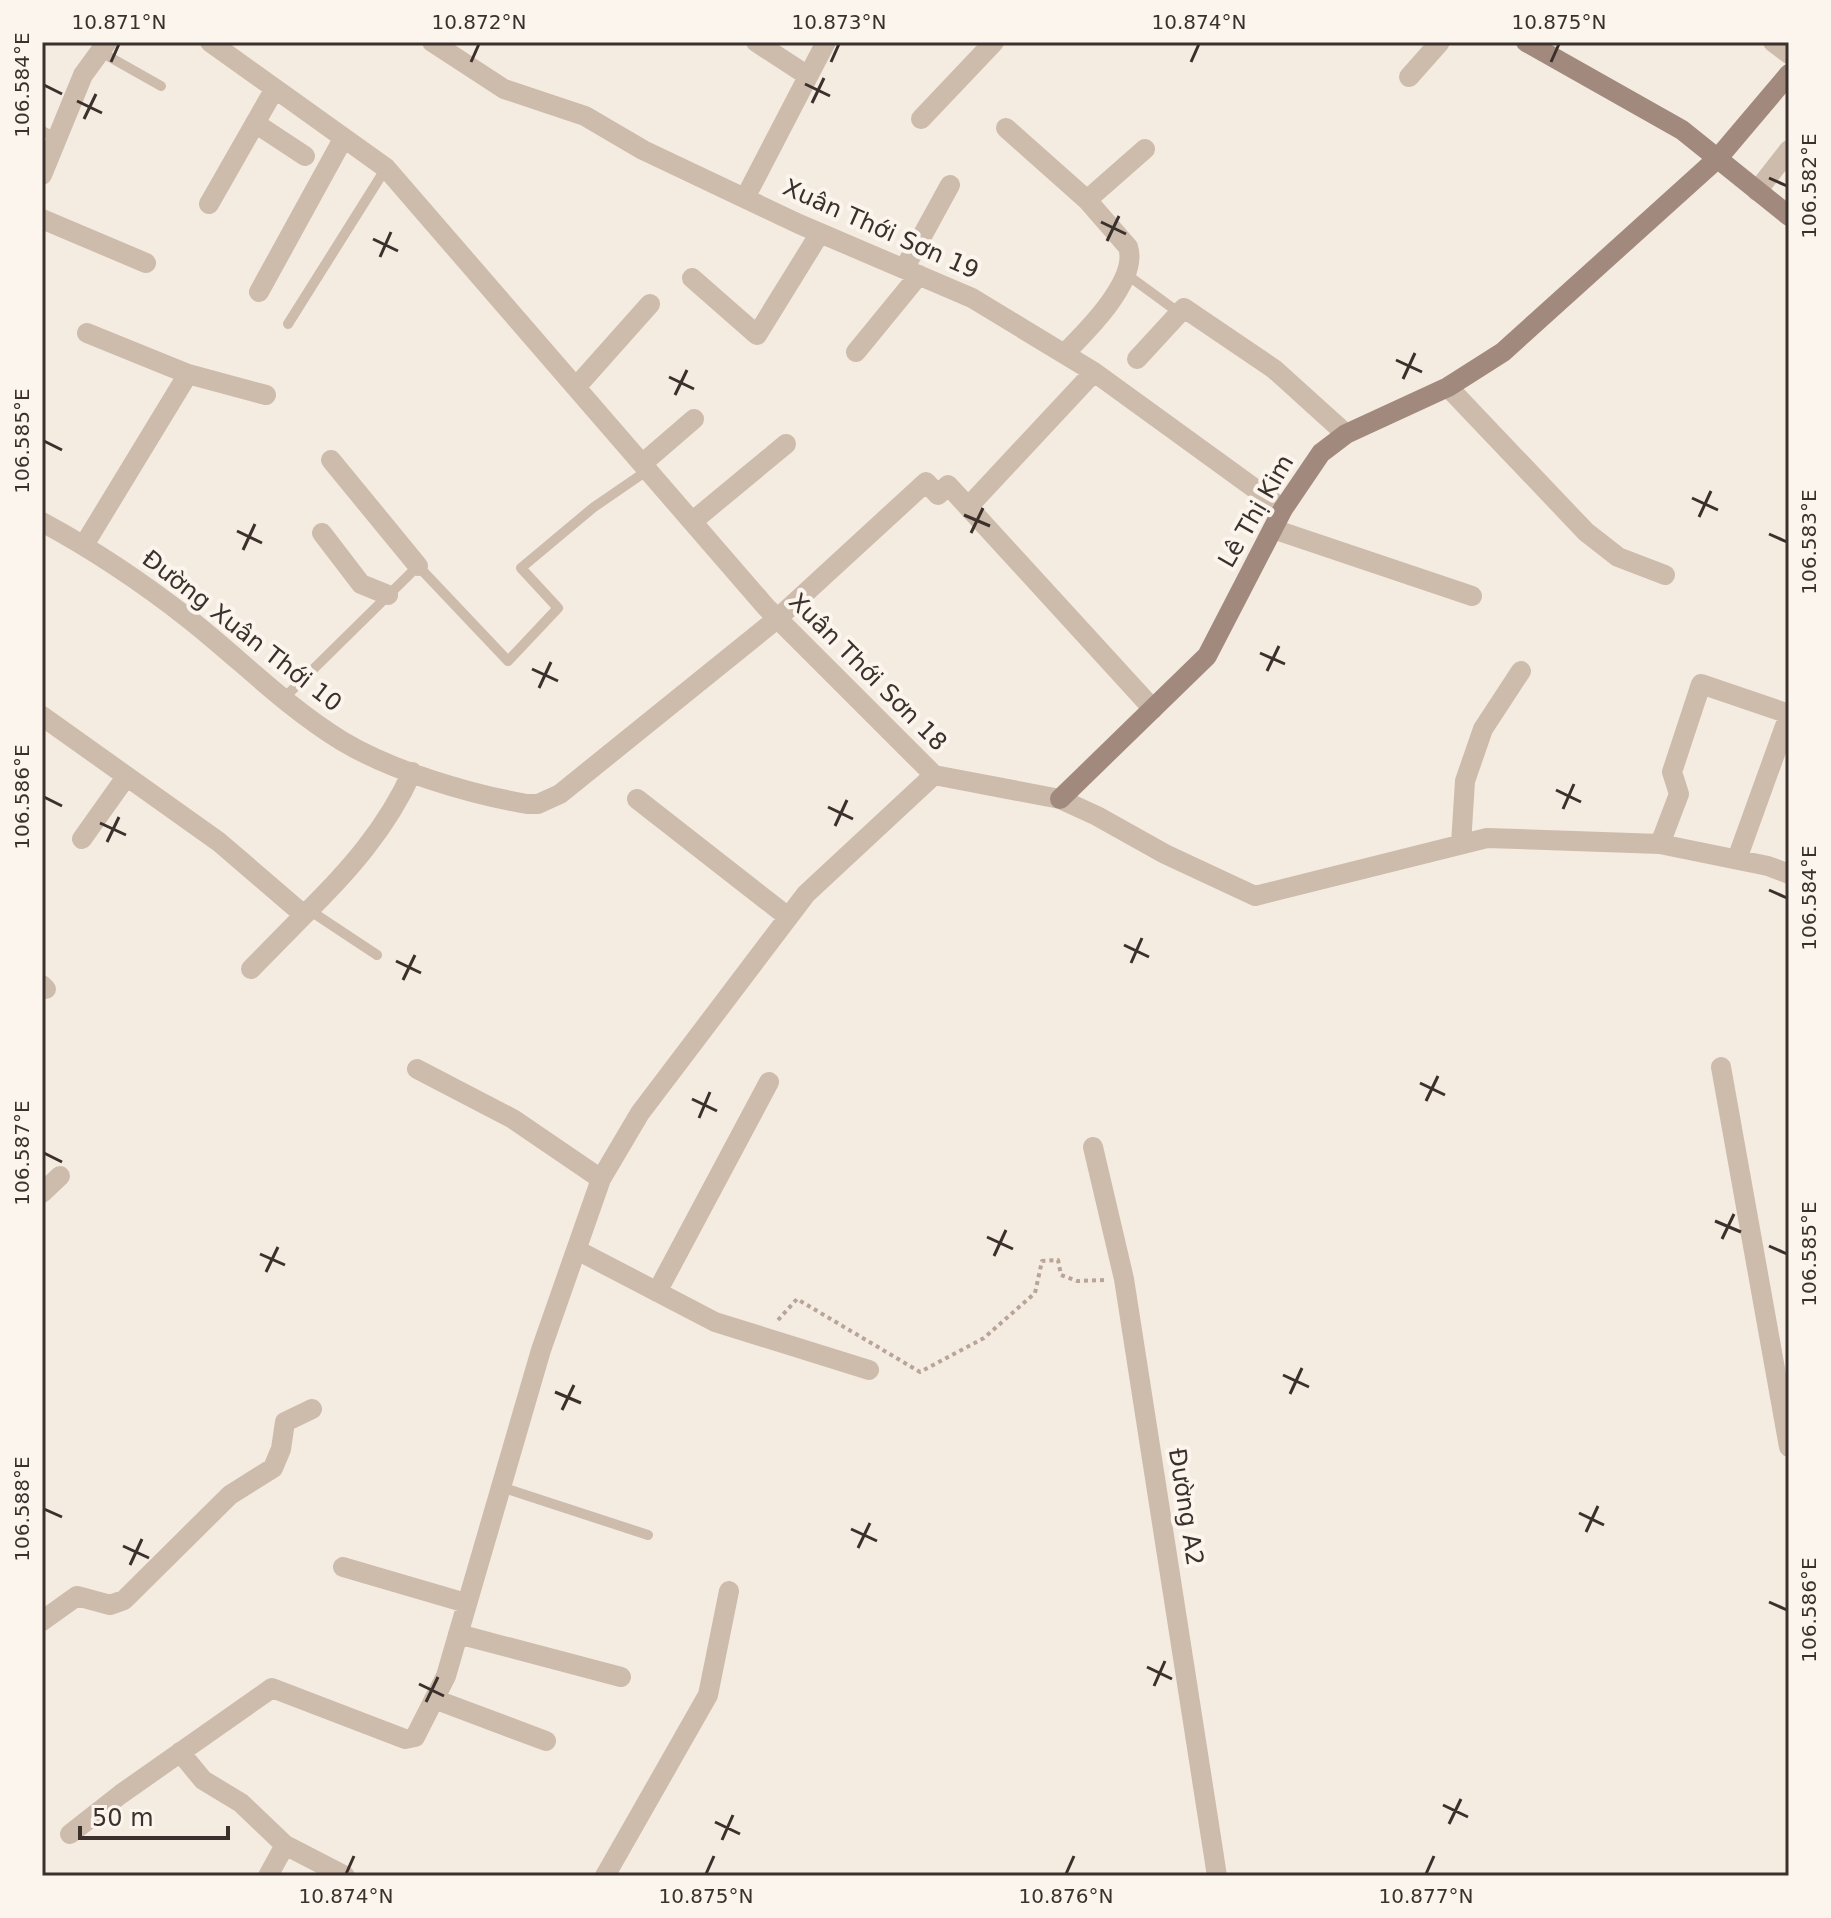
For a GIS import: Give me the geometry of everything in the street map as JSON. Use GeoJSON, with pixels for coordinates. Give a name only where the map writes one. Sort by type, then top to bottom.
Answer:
{"type":"FeatureCollection","features":[{"type":"Feature","properties":{"kind":"street","name":"Xuân Thới Sơn 18"},"geometry":{"type":"LineString","coordinates":[[210,42],[386,168],[778,618],[934,775],[1060,799],[1165,854],[1255,896],[1487,838],[1535,837],[1660,844],[1737,859],[1789,874]]}},
{"type":"Feature","properties":{"kind":"street","name":"Xuân Thới Sơn 19"},"geometry":{"type":"LineString","coordinates":[[432,42],[504,89],[585,116],[643,150],[820,233],[972,298],[1094,372],[1283,509]]}},
{"type":"Feature","properties":{"kind":"street"},"geometry":{"type":"LineString","coordinates":[[756,42],[808,76]]}},
{"type":"Feature","properties":{"kind":"street"},"geometry":{"type":"LineString","coordinates":[[746,196],[826,42]]}},
{"type":"Feature","properties":{"kind":"street"},"geometry":{"type":"LineString","coordinates":[[921,119],[994,42]]}},
{"type":"Feature","properties":{"kind":"street"},"geometry":{"type":"LineString","coordinates":[[1409,77],[1440,42]]}},
{"type":"Feature","properties":{"kind":"street"},"geometry":{"type":"LineString","coordinates":[[1526,42],[1642,105],[1718,158],[1789,216]]}},
{"type":"Feature","properties":{"kind":"street"},"geometry":{"type":"LineString","coordinates":[[1773,42],[1789,54]]}},
{"type":"Feature","properties":{"kind":"street"},"geometry":{"type":"LineString","coordinates":[[42,175],[50,134],[103,46]]}},
{"type":"Feature","properties":{"kind":"street","name":"Lê Thị Kim"},"geometry":{"type":"LineString","coordinates":[[1060,799],[1207,656],[1283,509],[1321,453],[1346,434],[1448,387],[1503,352],[1718,158],[1789,74]]}},
{"type":"Feature","properties":{"kind":"street"},"geometry":{"type":"LineString","coordinates":[[209,204],[274,90]]}},
{"type":"Feature","properties":{"kind":"street"},"geometry":{"type":"LineString","coordinates":[[255,123],[305,156]]}},
{"type":"Feature","properties":{"kind":"street"},"geometry":{"type":"LineString","coordinates":[[1006,128],[1087,200],[1128,247],[1131,256],[1126,274],[1103,310],[1064,354]]}},
{"type":"Feature","properties":{"kind":"street"},"geometry":{"type":"LineString","coordinates":[[259,292],[343,139]]}},
{"type":"Feature","properties":{"kind":"street"},"geometry":{"type":"LineString","coordinates":[[1087,200],[1145,149]]}},
{"type":"Feature","properties":{"kind":"street"},"geometry":{"type":"LineString","coordinates":[[1757,191],[1789,150]]}},
{"type":"Feature","properties":{"kind":"street"},"geometry":{"type":"LineString","coordinates":[[856,352],[911,272],[950,185]]}},
{"type":"Feature","properties":{"kind":"street"},"geometry":{"type":"LineString","coordinates":[[42,219],[146,263]]}},
{"type":"Feature","properties":{"kind":"street"},"geometry":{"type":"LineString","coordinates":[[692,278],[757,335],[820,233]]}},
{"type":"Feature","properties":{"kind":"street"},"geometry":{"type":"LineString","coordinates":[[577,386],[650,304]]}},
{"type":"Feature","properties":{"kind":"street"},"geometry":{"type":"LineString","coordinates":[[1137,359],[1184,308],[1274,369],[1346,434]]}},
{"type":"Feature","properties":{"kind":"street"},"geometry":{"type":"LineString","coordinates":[[87,333],[188,374],[266,395]]}},
{"type":"Feature","properties":{"kind":"street"},"geometry":{"type":"LineString","coordinates":[[1094,372],[968,507],[1153,709]]}},
{"type":"Feature","properties":{"kind":"street"},"geometry":{"type":"LineString","coordinates":[[84,545],[188,374]]}},
{"type":"Feature","properties":{"kind":"street"},"geometry":{"type":"LineString","coordinates":[[1448,387],[1586,532],[1618,557],[1665,575]]}},
{"type":"Feature","properties":{"kind":"street"},"geometry":{"type":"LineString","coordinates":[[646,467],[694,419]]}},
{"type":"Feature","properties":{"kind":"street"},"geometry":{"type":"LineString","coordinates":[[693,521],[786,444]]}},
{"type":"Feature","properties":{"kind":"street"},"geometry":{"type":"LineString","coordinates":[[331,460],[418,566]]}},
{"type":"Feature","properties":{"kind":"street","name":"Đường Xuân Thới 10"},"geometry":{"type":"LineString","coordinates":[[42,522],[84,545],[191,620],[281,700],[345,743],[412,772],[515,802],[538,804],[560,794],[778,618],[926,482],[938,495],[948,485],[968,507]]}},
{"type":"Feature","properties":{"kind":"street"},"geometry":{"type":"LineString","coordinates":[[1273,529],[1472,596]]}},
{"type":"Feature","properties":{"kind":"street"},"geometry":{"type":"LineString","coordinates":[[322,533],[361,584],[388,595]]}},
{"type":"Feature","properties":{"kind":"street"},"geometry":{"type":"LineString","coordinates":[[1461,844],[1465,781],[1483,729],[1521,671]]}},
{"type":"Feature","properties":{"kind":"street"},"geometry":{"type":"LineString","coordinates":[[1660,844],[1679,794],[1672,772],[1701,684],[1789,714],[1737,859]]}},
{"type":"Feature","properties":{"kind":"street"},"geometry":{"type":"LineString","coordinates":[[42,716],[219,842],[306,912]]}},
{"type":"Feature","properties":{"kind":"street"},"geometry":{"type":"LineString","coordinates":[[251,969],[343,876],[386,823],[412,772]]}},
{"type":"Feature","properties":{"kind":"street"},"geometry":{"type":"LineString","coordinates":[[70,1834],[121,1794],[272,1688],[405,1739],[415,1737],[446,1676],[541,1350],[601,1179],[640,1113],[806,894],[934,775]]}},
{"type":"Feature","properties":{"kind":"street"},"geometry":{"type":"LineString","coordinates":[[82,839],[126,777]]}},
{"type":"Feature","properties":{"kind":"street"},"geometry":{"type":"LineString","coordinates":[[637,799],[788,917]]}},
{"type":"Feature","properties":{"kind":"street"},"geometry":{"type":"LineString","coordinates":[[1721,1067],[1789,1447]]}},
{"type":"Feature","properties":{"kind":"street"},"geometry":{"type":"LineString","coordinates":[[417,1069],[513,1119],[601,1179]]}},
{"type":"Feature","properties":{"kind":"street"},"geometry":{"type":"LineString","coordinates":[[657,1292],[769,1082]]}},
{"type":"Feature","properties":{"kind":"street","name":"Đường A2"},"geometry":{"type":"LineString","coordinates":[[1093,1147],[1124,1279],[1217,1876]]}},
{"type":"Feature","properties":{"kind":"street"},"geometry":{"type":"LineString","coordinates":[[42,1193],[60,1176]]}},
{"type":"Feature","properties":{"kind":"street"},"geometry":{"type":"LineString","coordinates":[[577,1250],[715,1322],[869,1370]]}},
{"type":"Feature","properties":{"kind":"street"},"geometry":{"type":"LineString","coordinates":[[42,1621],[77,1596],[110,1605],[124,1600],[230,1495],[273,1468],[281,1449],[285,1422],[312,1409]]}},
{"type":"Feature","properties":{"kind":"street"},"geometry":{"type":"LineString","coordinates":[[343,1567],[466,1603]]}},
{"type":"Feature","properties":{"kind":"street"},"geometry":{"type":"LineString","coordinates":[[605,1876],[708,1695],[729,1591]]}},
{"type":"Feature","properties":{"kind":"street"},"geometry":{"type":"LineString","coordinates":[[458,1634],[621,1677]]}},
{"type":"Feature","properties":{"kind":"street"},"geometry":{"type":"LineString","coordinates":[[434,1699],[546,1741]]}},
{"type":"Feature","properties":{"kind":"street"},"geometry":{"type":"LineString","coordinates":[[180,1752],[203,1780],[241,1803],[285,1845],[345,1876]]}},
{"type":"Feature","properties":{"kind":"street"},"geometry":{"type":"LineString","coordinates":[[268,1876],[285,1845]]}},
{"type":"Feature","properties":{"kind":"lane"},"geometry":{"type":"LineString","coordinates":[[103,46],[161,86]]}},
{"type":"Feature","properties":{"kind":"lane"},"geometry":{"type":"LineString","coordinates":[[288,324],[386,168]]}},
{"type":"Feature","properties":{"kind":"lane"},"geometry":{"type":"LineString","coordinates":[[1126,274],[1178,312]]}},
{"type":"Feature","properties":{"kind":"lane"},"geometry":{"type":"LineString","coordinates":[[281,700],[418,566],[508,661],[558,608],[521,568],[646,467]]}},
{"type":"Feature","properties":{"kind":"lane"},"geometry":{"type":"LineString","coordinates":[[306,912],[377,955]]}},
{"type":"Feature","properties":{"kind":"lane"},"geometry":{"type":"LineString","coordinates":[[501,1487],[648,1535]]}},
{"type":"Feature","properties":{"kind":"path"},"geometry":{"type":"LineString","coordinates":[[762,1337],[797,1299],[920,1372],[984,1338],[1035,1293],[1042,1261],[1058,1260],[1061,1275],[1077,1281],[1124,1279]]}}]}
